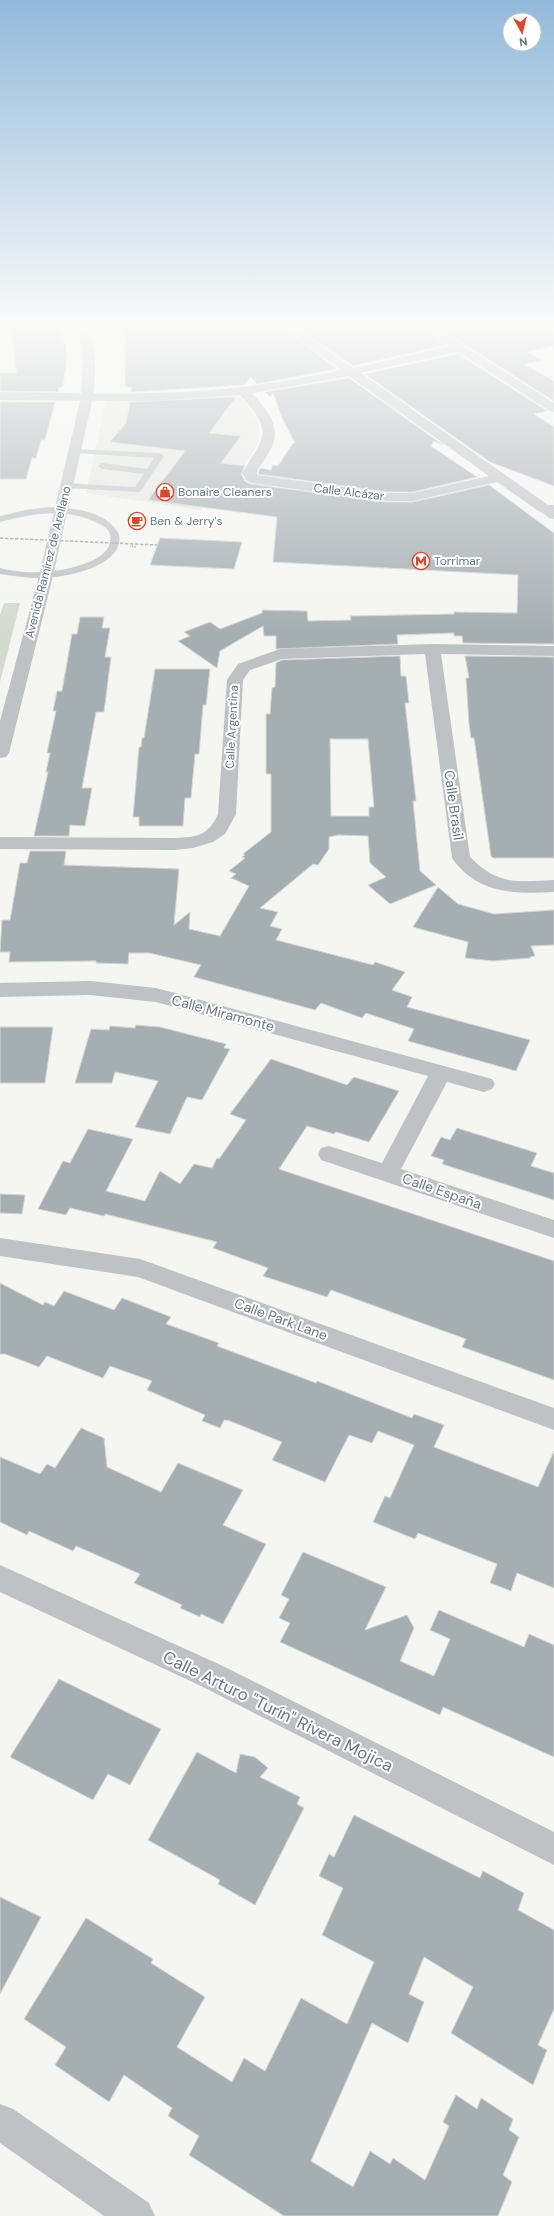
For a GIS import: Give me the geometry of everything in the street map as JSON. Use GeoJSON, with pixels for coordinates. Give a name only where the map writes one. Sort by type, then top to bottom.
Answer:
{"type":"FeatureCollection","features":[{"type":"Feature","properties":{"kind":"street","name":"Avenida Ramírez de Arellano"},"geometry":{"type":"LineString","coordinates":[[0,753],[46,575],[80,427]]}},
{"type":"Feature","properties":{"kind":"street","name":"Calle Alcázar"},"geometry":{"type":"LineString","coordinates":[[269,427],[269,440],[249,473],[250,477],[256,480],[387,496],[413,497],[500,477]]}},
{"type":"Feature","properties":{"kind":"street"},"geometry":{"type":"LineString","coordinates":[[430,427],[551,511]]}},
{"type":"Feature","properties":{"kind":"street","name":"Calle Argentina"},"geometry":{"type":"LineString","coordinates":[[0,843],[175,844],[192,843],[210,838],[222,827],[227,814],[235,680],[244,667],[280,654],[432,649],[554,650]]}},
{"type":"Feature","properties":{"kind":"street","name":"Calle Brasil"},"geometry":{"type":"LineString","coordinates":[[432,649],[461,858],[472,871],[494,885],[515,888],[554,886]]}},
{"type":"Feature","properties":{"kind":"street","name":"Calle Miramonte"},"geometry":{"type":"LineString","coordinates":[[0,990],[90,988],[156,995],[484,1084]]}},
{"type":"Feature","properties":{"kind":"street"},"geometry":{"type":"LineString","coordinates":[[388,1173],[441,1073]]}},
{"type":"Feature","properties":{"kind":"street","name":"Calle España"},"geometry":{"type":"LineString","coordinates":[[329,1154],[554,1229]]}},
{"type":"Feature","properties":{"kind":"street","name":"Calle Park Lane"},"geometry":{"type":"LineString","coordinates":[[0,1247],[140,1268],[554,1419]]}},
{"type":"Feature","properties":{"kind":"street","name":"Calle Arturo \"Turín\" Rivera Mojica"},"geometry":{"type":"LineString","coordinates":[[0,1578],[212,1676],[554,1849]]}},
{"type":"Feature","properties":{"kind":"street"},"geometry":{"type":"LineString","coordinates":[[0,2122],[136,2216]]}},
{"type":"Feature","properties":{"kind":"lane"},"geometry":{"type":"LineString","coordinates":[[67,485],[137,490],[160,456],[75,451]]}},
{"type":"Feature","properties":{"kind":"lane"},"geometry":{"type":"LineString","coordinates":[[102,466],[149,472]]}},
{"type":"Feature","properties":{"kind":"lane"},"geometry":{"type":"LineString","coordinates":[[0,519],[30,511],[62,510],[83,514],[104,522],[114,534],[113,546],[107,555],[91,565],[68,572],[46,575],[22,575],[0,571]]}},
{"type":"Feature","properties":{"kind":"shaded area"},"geometry":{"type":"Polygon","coordinates":[[[100,427],[259,427],[258,444],[231,484],[222,482],[201,510],[86,493],[100,427]]]}},
{"type":"Feature","properties":{"kind":"shaded area"},"geometry":{"type":"Polygon","coordinates":[[[4,603],[20,603],[0,682],[0,615],[4,603]]]}},
{"type":"Feature","properties":{"kind":"building"},"geometry":{"type":"Polygon","coordinates":[[[0,427],[48,427],[45,440],[41,440],[36,458],[32,458],[26,479],[0,479],[0,427]]]}},
{"type":"Feature","properties":{"kind":"building"},"geometry":{"type":"Polygon","coordinates":[[[122,427],[213,427],[209,433],[241,436],[221,463],[245,466],[241,474],[245,481],[250,484],[387,502],[413,502],[489,485],[554,533],[554,644],[463,643],[462,636],[454,636],[454,633],[397,635],[398,644],[276,649],[276,636],[264,636],[263,626],[220,651],[217,668],[178,641],[190,636],[184,632],[210,622],[220,629],[262,613],[262,610],[307,611],[308,621],[351,620],[350,616],[454,614],[454,612],[517,613],[518,575],[273,562],[277,517],[148,500],[185,451],[110,442],[122,427]]]}},
{"type":"Feature","properties":{"kind":"building"},"geometry":{"type":"Polygon","coordinates":[[[287,427],[418,427],[443,445],[434,441],[431,446],[477,477],[413,492],[387,492],[258,474],[260,468],[271,470],[273,465],[278,466],[293,443],[295,443],[287,427]]]}},
{"type":"Feature","properties":{"kind":"building"},"geometry":{"type":"Polygon","coordinates":[[[441,427],[554,427],[554,486],[490,462],[441,427]]]}},
{"type":"Feature","properties":{"kind":"building"},"geometry":{"type":"Polygon","coordinates":[[[160,538],[242,542],[234,569],[150,565],[160,538]]]}},
{"type":"Feature","properties":{"kind":"building"},"geometry":{"type":"Polygon","coordinates":[[[80,617],[104,617],[102,628],[110,628],[105,657],[111,657],[104,712],[96,712],[82,788],[92,788],[85,826],[70,825],[69,836],[34,836],[48,772],[46,772],[50,753],[47,753],[56,711],[53,711],[57,691],[62,691],[72,634],[77,634],[80,617]]]}},
{"type":"Feature","properties":{"kind":"building"},"geometry":{"type":"Polygon","coordinates":[[[400,656],[401,676],[406,676],[409,703],[405,703],[416,801],[413,801],[420,871],[436,885],[390,904],[368,885],[386,877],[370,863],[368,836],[338,835],[329,837],[329,849],[318,865],[313,864],[260,908],[278,912],[270,926],[282,929],[276,940],[373,965],[375,962],[405,972],[392,990],[412,997],[407,1007],[530,1040],[516,1071],[408,1041],[414,1029],[366,1013],[362,1018],[321,1003],[315,1010],[194,977],[201,965],[149,953],[129,953],[128,964],[96,963],[96,961],[9,962],[10,952],[0,952],[2,920],[10,920],[20,863],[27,863],[30,851],[66,851],[64,865],[179,869],[174,925],[190,912],[189,929],[220,936],[249,886],[231,878],[236,874],[229,871],[245,858],[242,857],[245,855],[243,854],[271,832],[271,774],[266,774],[266,714],[270,714],[272,688],[275,687],[276,663],[282,660],[400,656]],[[330,739],[331,816],[369,816],[369,807],[374,807],[368,739],[330,739]]]}},
{"type":"Feature","properties":{"kind":"building"},"geometry":{"type":"Polygon","coordinates":[[[465,656],[554,657],[554,858],[493,858],[491,856],[474,738],[471,738],[469,724],[466,678],[469,678],[465,656]]]}},
{"type":"Feature","properties":{"kind":"building"},"geometry":{"type":"Polygon","coordinates":[[[155,669],[210,669],[206,705],[203,705],[199,754],[195,754],[191,798],[185,798],[183,826],[139,826],[139,817],[133,817],[139,747],[141,747],[142,738],[144,738],[155,669]]]}},
{"type":"Feature","properties":{"kind":"building"},"geometry":{"type":"Polygon","coordinates":[[[438,887],[458,904],[494,914],[554,910],[554,945],[531,946],[535,956],[530,958],[493,961],[465,958],[468,942],[413,927],[438,887]]]}},
{"type":"Feature","properties":{"kind":"building"},"geometry":{"type":"Polygon","coordinates":[[[136,1025],[160,1027],[226,1044],[224,1048],[230,1049],[202,1100],[187,1097],[170,1134],[135,1127],[158,1081],[115,1072],[112,1083],[75,1083],[91,1029],[109,1030],[110,1026],[135,1028],[136,1025]]]}},
{"type":"Feature","properties":{"kind":"building"},"geometry":{"type":"Polygon","coordinates":[[[0,1027],[53,1027],[45,1083],[0,1083],[0,1027]]]}},
{"type":"Feature","properties":{"kind":"building"},"geometry":{"type":"Polygon","coordinates":[[[271,1059],[347,1085],[354,1077],[399,1091],[369,1142],[336,1132],[334,1134],[307,1126],[279,1169],[554,1261],[554,1380],[462,1347],[466,1339],[331,1290],[327,1297],[263,1276],[268,1268],[213,1248],[217,1242],[105,1214],[104,1216],[70,1208],[66,1215],[38,1209],[63,1161],[70,1163],[88,1129],[133,1139],[106,1191],[145,1201],[160,1171],[180,1184],[194,1164],[212,1168],[217,1158],[219,1159],[246,1120],[230,1114],[271,1059]]]}},
{"type":"Feature","properties":{"kind":"building"},"geometry":{"type":"Polygon","coordinates":[[[457,1128],[537,1153],[531,1166],[554,1173],[554,1200],[442,1164],[444,1160],[431,1156],[441,1137],[450,1140],[457,1128]]]}},
{"type":"Feature","properties":{"kind":"building"},"geometry":{"type":"Polygon","coordinates":[[[0,1194],[25,1195],[22,1214],[0,1213],[0,1194]]]}},
{"type":"Feature","properties":{"kind":"building"},"geometry":{"type":"Polygon","coordinates":[[[0,1283],[43,1305],[45,1302],[54,1306],[64,1291],[114,1310],[122,1298],[171,1317],[166,1324],[219,1343],[217,1346],[316,1383],[317,1381],[412,1418],[414,1414],[444,1425],[434,1447],[538,1487],[554,1451],[554,1588],[517,1573],[511,1591],[490,1583],[497,1564],[418,1533],[415,1539],[373,1522],[385,1496],[390,1498],[414,1445],[378,1431],[372,1443],[349,1435],[325,1482],[272,1460],[282,1442],[230,1421],[224,1420],[220,1428],[202,1421],[205,1415],[147,1390],[152,1381],[110,1366],[103,1378],[47,1356],[39,1367],[5,1354],[0,1354],[0,1283]]]}},
{"type":"Feature","properties":{"kind":"building"},"geometry":{"type":"Polygon","coordinates":[[[81,1428],[104,1438],[107,1467],[161,1492],[178,1463],[243,1490],[223,1525],[266,1544],[223,1624],[201,1614],[200,1617],[180,1608],[182,1605],[134,1583],[140,1574],[76,1546],[73,1551],[29,1531],[27,1535],[0,1522],[0,1457],[40,1474],[47,1464],[55,1468],[81,1428]]]}},
{"type":"Feature","properties":{"kind":"building"},"geometry":{"type":"Polygon","coordinates":[[[303,1552],[386,1587],[365,1630],[407,1615],[414,1628],[400,1661],[434,1676],[450,1639],[430,1630],[439,1610],[524,1647],[529,1634],[554,1645],[554,1757],[443,1707],[440,1715],[280,1642],[290,1623],[279,1618],[289,1599],[281,1595],[303,1552]]]}},
{"type":"Feature","properties":{"kind":"building"},"geometry":{"type":"Polygon","coordinates":[[[59,1679],[161,1729],[130,1785],[108,1774],[93,1800],[10,1757],[59,1679]]]}},
{"type":"Feature","properties":{"kind":"building"},"geometry":{"type":"Polygon","coordinates":[[[197,1752],[236,1773],[240,1754],[255,1757],[268,1768],[260,1777],[300,1797],[297,1804],[304,1808],[255,1905],[218,1884],[220,1880],[148,1840],[197,1752]]]}},
{"type":"Feature","properties":{"kind":"building"},"geometry":{"type":"Polygon","coordinates":[[[354,1815],[480,1878],[483,1871],[524,1893],[518,1910],[554,1930],[554,2009],[538,2045],[547,2050],[533,2085],[451,2033],[473,1987],[424,1957],[409,1994],[424,2002],[408,2043],[372,2023],[311,2161],[353,2187],[370,2151],[390,2164],[393,2158],[425,2180],[449,2126],[443,2122],[456,2095],[477,2109],[481,2098],[513,2119],[509,2130],[519,2137],[503,2175],[512,2182],[498,2216],[284,2216],[189,2155],[199,2136],[168,2116],[172,2108],[124,2075],[109,2102],[55,2065],[66,2047],[24,2019],[86,1918],[153,1959],[151,1963],[205,1997],[177,2047],[232,2082],[244,2058],[265,2071],[301,1998],[347,2024],[374,1962],[322,1935],[343,1888],[319,1876],[329,1854],[334,1857],[354,1815]]]}},
{"type":"Feature","properties":{"kind":"building"},"geometry":{"type":"Polygon","coordinates":[[[0,1897],[41,1917],[0,1994],[0,1897]]]}},
{"type":"Feature","properties":{"kind":"railway"},"geometry":{"type":"LineString","coordinates":[[0,538],[157,545]]}},
{"type":"Feature","properties":{"kind":"place","name":"Bonaire Cleaners"},"geometry":{"type":"Point","coordinates":[165,492]}},
{"type":"Feature","properties":{"kind":"place","name":"Ben & Jerry's"},"geometry":{"type":"Point","coordinates":[137,521]}},
{"type":"Feature","properties":{"kind":"place","name":"Torrimar"},"geometry":{"type":"Point","coordinates":[421,561]}}]}
